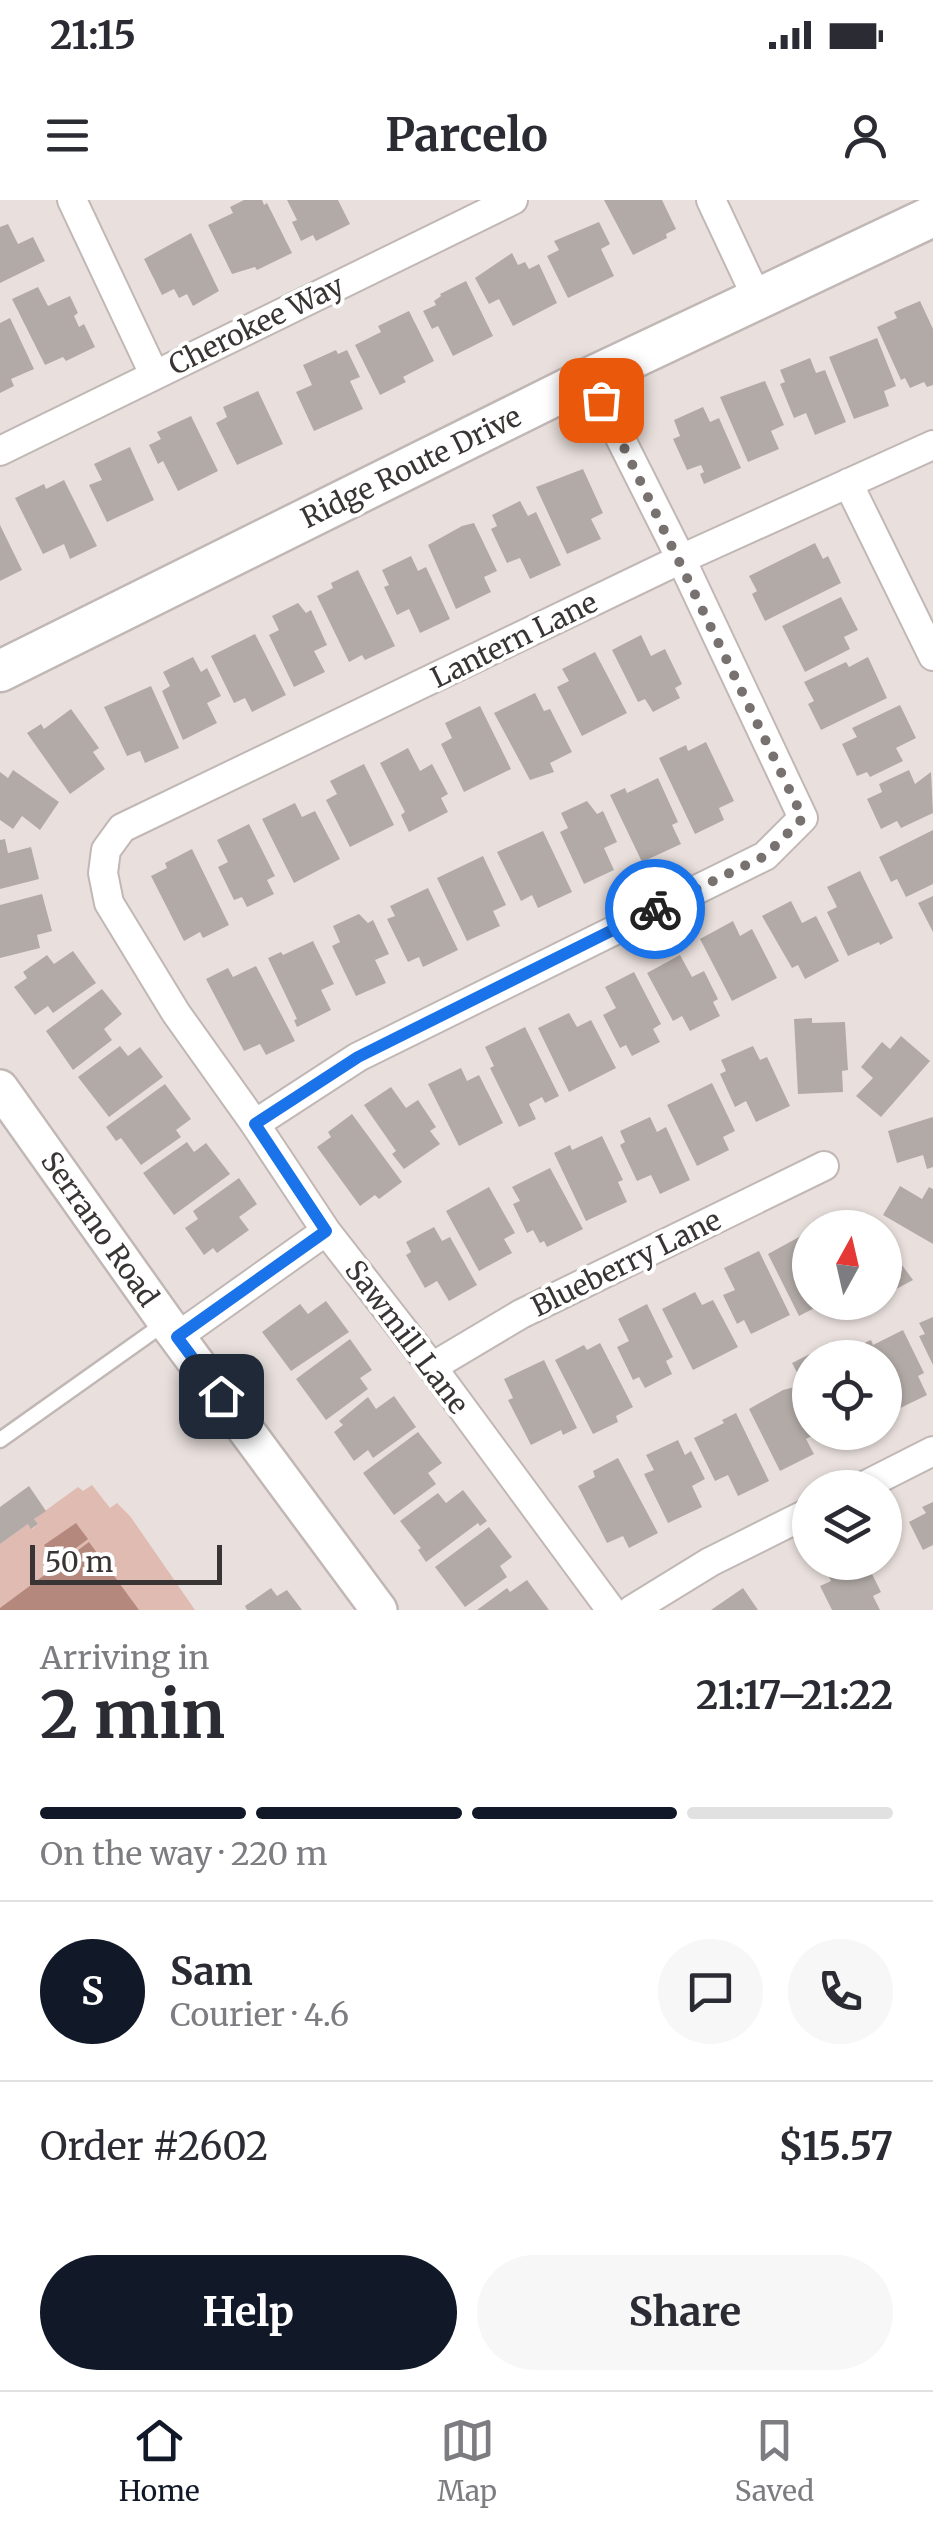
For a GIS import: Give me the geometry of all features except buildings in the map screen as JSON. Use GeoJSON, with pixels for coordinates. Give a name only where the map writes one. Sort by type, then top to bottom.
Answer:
{"type":"FeatureCollection","features":[{"type":"Feature","properties":{"kind":"main road","name":"Ridge Route Drive"},"geometry":{"type":"LineString","coordinates":[[0,671],[590,378],[933,216]]}},
{"type":"Feature","properties":{"kind":"street"},"geometry":{"type":"LineString","coordinates":[[72,200],[154,374]]}},
{"type":"Feature","properties":{"kind":"street","name":"Cherokee Way"},"geometry":{"type":"LineString","coordinates":[[0,452],[513,200]]}},
{"type":"Feature","properties":{"kind":"street"},"geometry":{"type":"LineString","coordinates":[[711,200],[756,298]]}},
{"type":"Feature","properties":{"kind":"street"},"geometry":{"type":"LineString","coordinates":[[255,1124],[358,1057],[765,856],[803,818],[590,378]]}},
{"type":"Feature","properties":{"kind":"street","name":"Lantern Lane"},"geometry":{"type":"LineString","coordinates":[[106,850],[122,828],[680,559],[933,444]]}},
{"type":"Feature","properties":{"kind":"street"},"geometry":{"type":"LineString","coordinates":[[848,483],[933,656]]}},
{"type":"Feature","properties":{"kind":"street","name":"Sawmill Lane"},"geometry":{"type":"LineString","coordinates":[[106,850],[103,873],[109,903],[176,1014],[326,1231],[611,1610]]}},
{"type":"Feature","properties":{"kind":"street","name":"Serrano Road"},"geometry":{"type":"LineString","coordinates":[[0,1088],[171,1330],[380,1610]]}},
{"type":"Feature","properties":{"kind":"street","name":"Blueberry Lane"},"geometry":{"type":"LineString","coordinates":[[432,1367],[520,1314],[824,1166]]}},
{"type":"Feature","properties":{"kind":"street"},"geometry":{"type":"LineString","coordinates":[[171,1330],[326,1231]]}},
{"type":"Feature","properties":{"kind":"street"},"geometry":{"type":"LineString","coordinates":[[896,1470],[933,1451]]}},
{"type":"Feature","properties":{"kind":"street"},"geometry":{"type":"LineString","coordinates":[[632,1610],[710,1562],[792,1521]]}},
{"type":"Feature","properties":{"kind":"lane"},"geometry":{"type":"LineString","coordinates":[[0,1440],[171,1330]]}},
{"type":"Feature","properties":{"kind":"shaded area"},"geometry":{"type":"Polygon","coordinates":[[[92,1485],[110,1508],[117,1503],[130,1516],[195,1610],[0,1610],[0,1544],[28,1524],[32,1529],[38,1524],[34,1519],[78,1487],[83,1491],[92,1485]]]}},
{"type":"Feature","properties":{"kind":"shaded area"},"geometry":{"type":"Polygon","coordinates":[[[76,1523],[88,1539],[56,1563],[44,1545],[76,1523]]]}},
{"type":"Feature","properties":{"kind":"shaded area"},"geometry":{"type":"Polygon","coordinates":[[[89,1542],[139,1610],[0,1610],[0,1608],[89,1542]]]}},
{"type":"Feature","properties":{"kind":"way so far"},"geometry":{"type":"LineString","coordinates":[[601,400],[803,818],[765,856],[655,909]]}},
{"type":"Feature","properties":{"kind":"route"},"geometry":{"type":"LineString","coordinates":[[221,1396],[177,1337],[326,1231],[255,1124],[358,1057],[655,909]]}}]}
